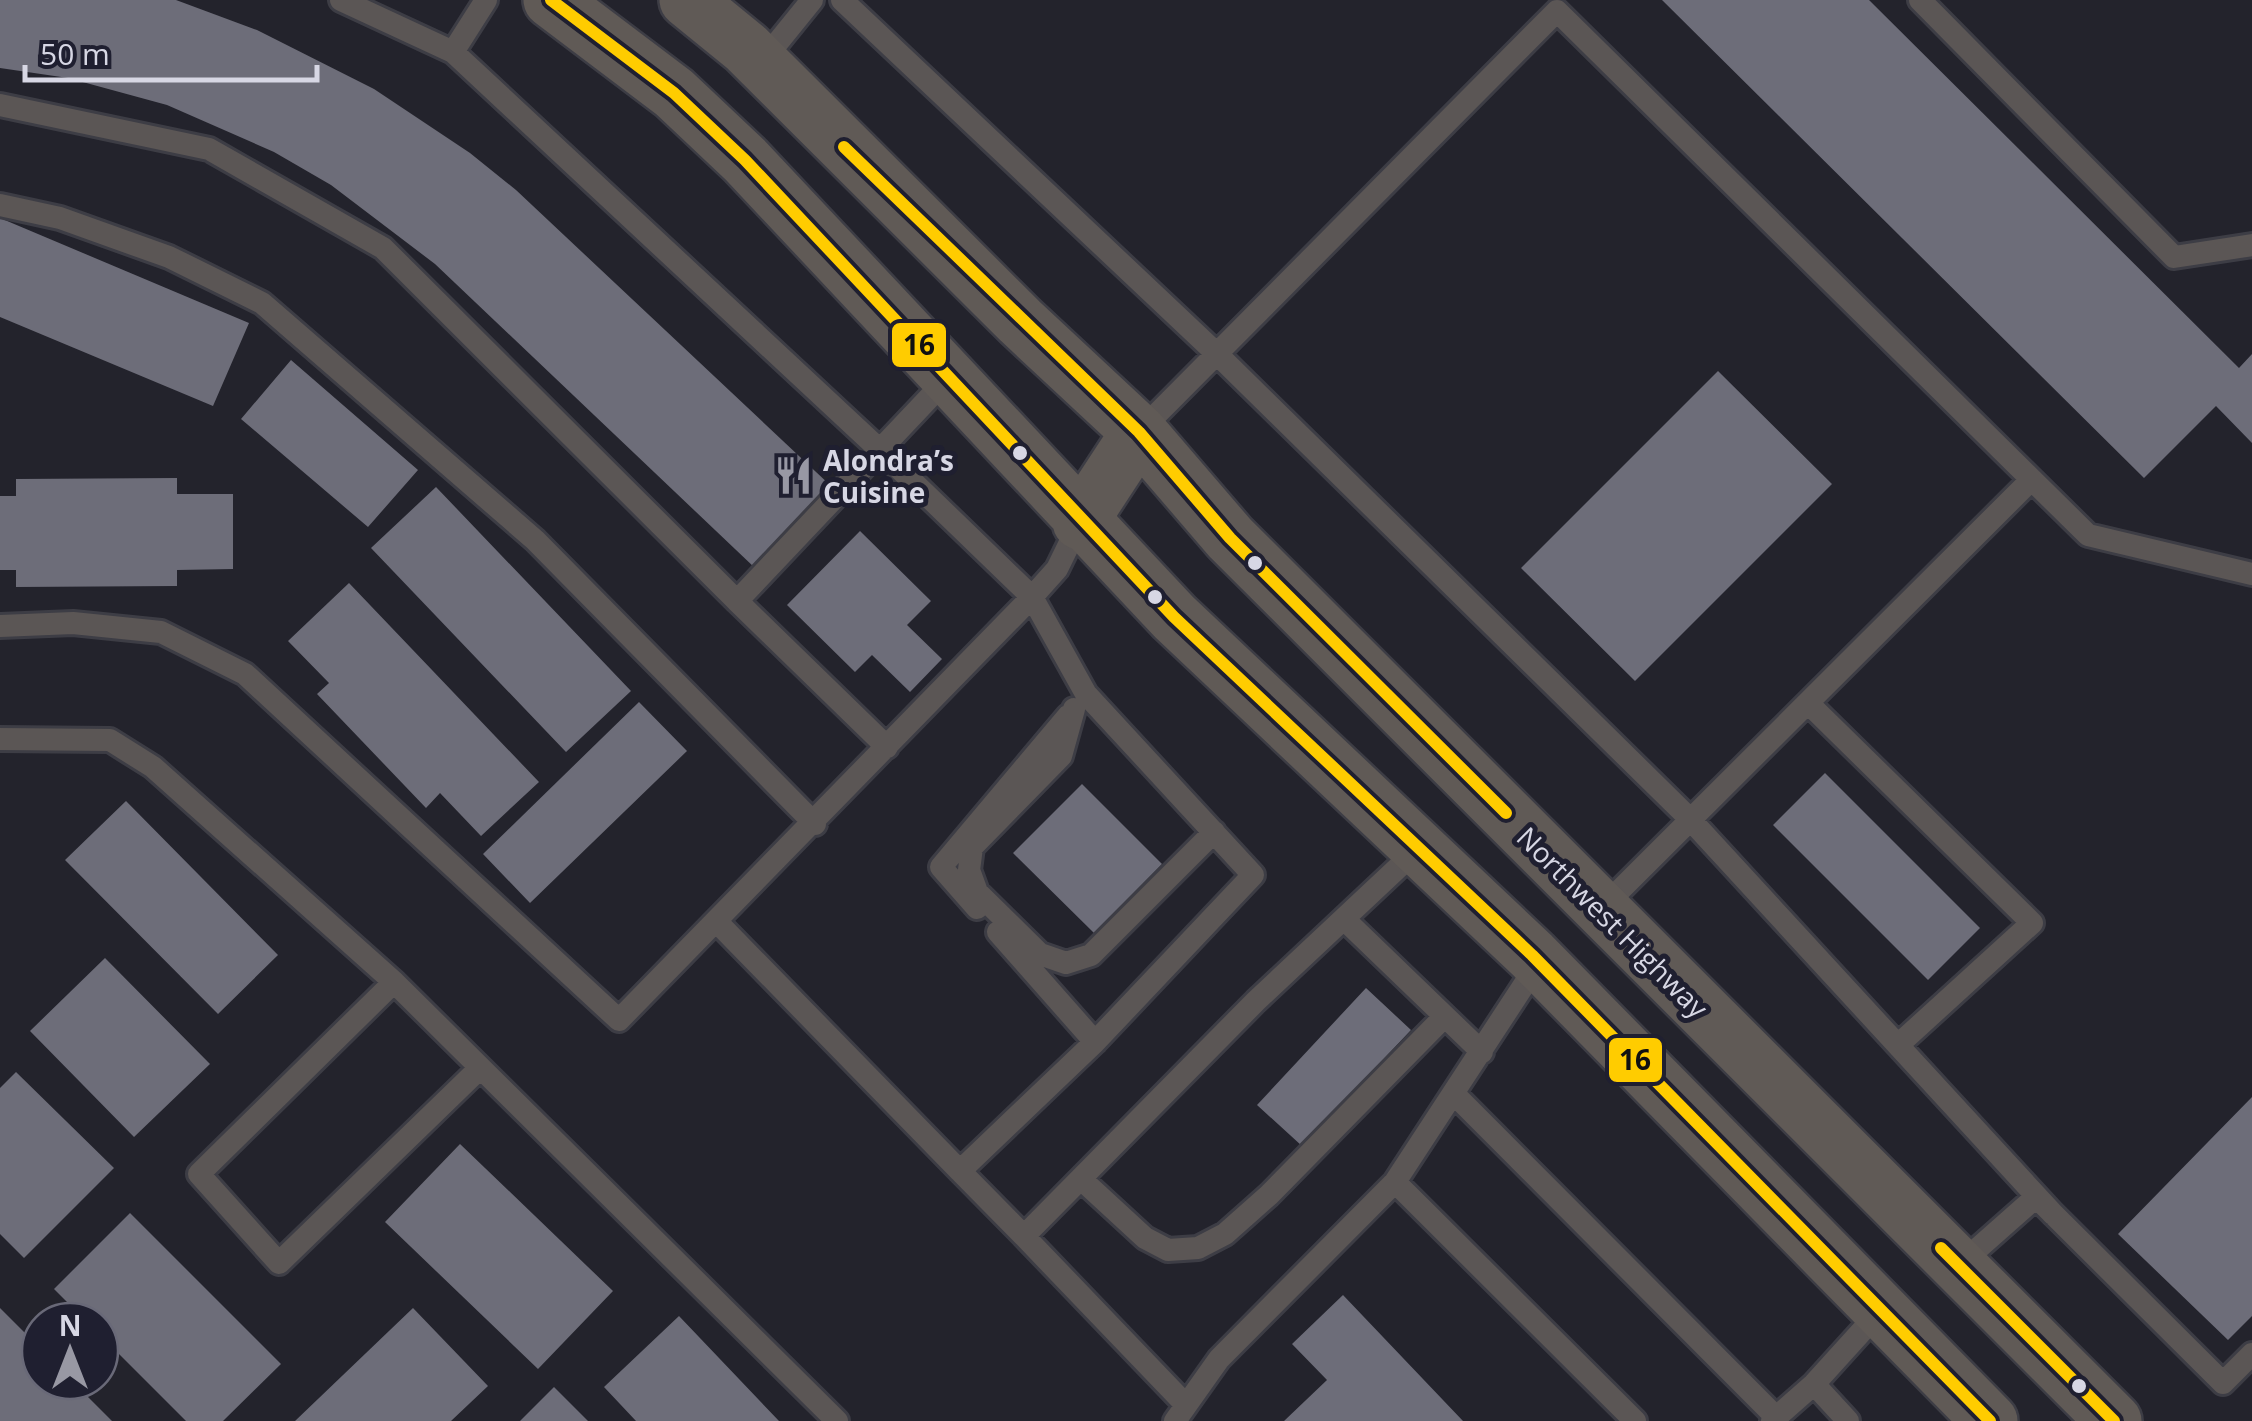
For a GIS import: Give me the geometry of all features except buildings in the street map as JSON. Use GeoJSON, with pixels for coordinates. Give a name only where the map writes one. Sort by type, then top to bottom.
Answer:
{"type":"FeatureCollection","features":[{"type":"Feature","properties":{"kind":"main road"},"geometry":{"type":"LineString","coordinates":[[551,0],[674,93],[745,160],[1174,618],[1539,962],[1990,1421]]}},
{"type":"Feature","properties":{"kind":"main road","name":"Northwest Highway"},"geometry":{"type":"LineString","coordinates":[[687,0],[761,63],[1020,321],[1140,432],[1230,538],[2114,1421]]}},
{"type":"Feature","properties":{"kind":"main road"},"geometry":{"type":"LineString","coordinates":[[1080,522],[1140,432]]}},
{"type":"Feature","properties":{"kind":"main road"},"geometry":{"type":"LineString","coordinates":[[1539,962],[1600,910]]}},
{"type":"Feature","properties":{"kind":"lane"},"geometry":{"type":"LineString","coordinates":[[341,0],[453,52],[880,450],[1032,597],[1080,701],[1253,875],[1095,1042],[960,1172]]}},
{"type":"Feature","properties":{"kind":"lane"},"geometry":{"type":"LineString","coordinates":[[453,52],[486,0]]}},
{"type":"Feature","properties":{"kind":"lane"},"geometry":{"type":"LineString","coordinates":[[761,63],[812,0]]}},
{"type":"Feature","properties":{"kind":"lane"},"geometry":{"type":"LineString","coordinates":[[842,0],[1217,354],[1688,817],[2054,1214]]}},
{"type":"Feature","properties":{"kind":"lane"},"geometry":{"type":"LineString","coordinates":[[1920,0],[2174,257],[2252,246]]}},
{"type":"Feature","properties":{"kind":"lane"},"geometry":{"type":"LineString","coordinates":[[1140,432],[1549,6],[2088,535],[2252,574]]}},
{"type":"Feature","properties":{"kind":"lane"},"geometry":{"type":"LineString","coordinates":[[0,105],[209,149],[383,248],[887,747]]}},
{"type":"Feature","properties":{"kind":"lane"},"geometry":{"type":"LineString","coordinates":[[0,205],[60,218],[169,257],[262,303],[535,540],[815,824]]}},
{"type":"Feature","properties":{"kind":"lane"},"geometry":{"type":"LineString","coordinates":[[737,600],[947,379]]}},
{"type":"Feature","properties":{"kind":"lane"},"geometry":{"type":"LineString","coordinates":[[1600,910],[1688,817],[2031,480]]}},
{"type":"Feature","properties":{"kind":"lane"},"geometry":{"type":"LineString","coordinates":[[0,626],[72,623],[160,632],[245,674],[619,1020],[815,824],[1032,597],[1057,569],[1080,522]]}},
{"type":"Feature","properties":{"kind":"lane"},"geometry":{"type":"LineString","coordinates":[[1080,701],[1061,756],[972,847],[969,870],[977,892],[1040,954],[1066,963],[1092,955],[1214,832]]}},
{"type":"Feature","properties":{"kind":"lane"},"geometry":{"type":"LineString","coordinates":[[1080,701],[940,867],[1095,1042]]}},
{"type":"Feature","properties":{"kind":"lane"},"geometry":{"type":"LineString","coordinates":[[1808,703],[2032,923],[1898,1044]]}},
{"type":"Feature","properties":{"kind":"lane"},"geometry":{"type":"LineString","coordinates":[[0,740],[110,740],[154,767],[394,982],[837,1421]]}},
{"type":"Feature","properties":{"kind":"lane"},"geometry":{"type":"LineString","coordinates":[[1024,1236],[1419,848]]}},
{"type":"Feature","properties":{"kind":"lane"},"geometry":{"type":"LineString","coordinates":[[1344,919],[1482,1052]]}},
{"type":"Feature","properties":{"kind":"lane"},"geometry":{"type":"LineString","coordinates":[[717,922],[1024,1236],[1180,1413],[1219,1359],[1395,1182],[1539,962]]}},
{"type":"Feature","properties":{"kind":"lane"},"geometry":{"type":"LineString","coordinates":[[394,982],[199,1174],[278,1264],[479,1069]]}},
{"type":"Feature","properties":{"kind":"lane"},"geometry":{"type":"LineString","coordinates":[[1081,1179],[1145,1238],[1168,1250],[1198,1248],[1225,1234],[1269,1196],[1444,1018]]}},
{"type":"Feature","properties":{"kind":"lane"},"geometry":{"type":"LineString","coordinates":[[1455,1095],[1774,1419],[1814,1384],[1881,1310]]}},
{"type":"Feature","properties":{"kind":"lane"},"geometry":{"type":"LineString","coordinates":[[1395,1182],[1636,1421]]}},
{"type":"Feature","properties":{"kind":"lane"},"geometry":{"type":"LineString","coordinates":[[1958,1266],[2036,1197],[2223,1383],[2252,1354]]}},
{"type":"Feature","properties":{"kind":"lane"},"geometry":{"type":"LineString","coordinates":[[1814,1384],[1848,1421]]}},
{"type":"Feature","properties":{"kind":"transit line","name":"16"},"geometry":{"type":"LineString","coordinates":[[551,0],[674,93],[745,160],[1174,617],[1532,955],[1990,1421]]}},
{"type":"Feature","properties":{"kind":"transit line","name":"16"},"geometry":{"type":"LineString","coordinates":[[844,147],[1139,432],[1230,538],[1506,813]]}},
{"type":"Feature","properties":{"kind":"transit line","name":"16"},"geometry":{"type":"LineString","coordinates":[[1941,1248],[2114,1421]]}},
{"type":"Feature","properties":{"kind":"place","name":"Alondra’s Cuisine"},"geometry":{"type":"Point","coordinates":[793,476]}}]}
